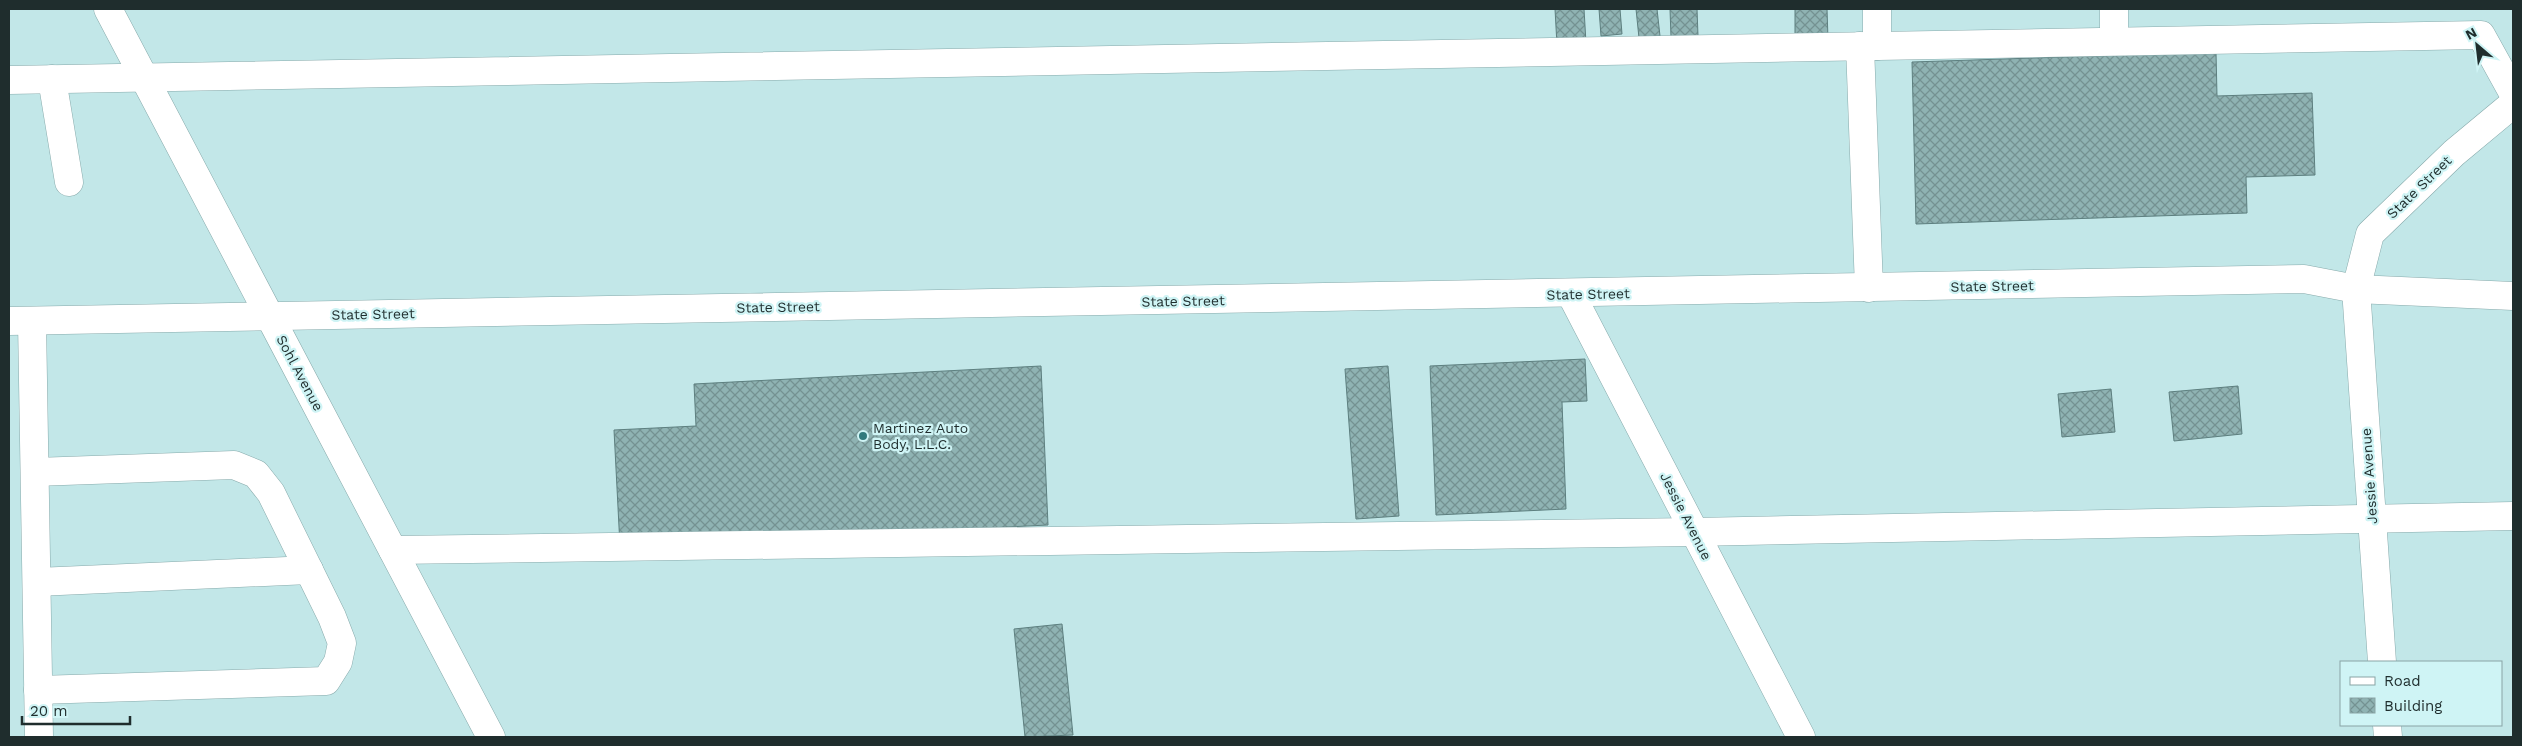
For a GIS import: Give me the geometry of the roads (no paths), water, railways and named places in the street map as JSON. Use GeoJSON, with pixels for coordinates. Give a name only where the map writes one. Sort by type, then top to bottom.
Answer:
{"type":"FeatureCollection","features":[{"type":"Feature","properties":{"kind":"street","name":"Sohl Avenue"},"geometry":{"type":"LineString","coordinates":[[108,9],[491,737]]}},
{"type":"Feature","properties":{"kind":"street"},"geometry":{"type":"LineString","coordinates":[[1869,288],[1869,46],[1877,9]]}},
{"type":"Feature","properties":{"kind":"street"},"geometry":{"type":"LineString","coordinates":[[2114,9],[2114,42]]}},
{"type":"Feature","properties":{"kind":"street"},"geometry":{"type":"LineString","coordinates":[[9,80],[2481,35],[2513,93]]}},
{"type":"Feature","properties":{"kind":"street"},"geometry":{"type":"LineString","coordinates":[[52,79],[69,182]]}},
{"type":"Feature","properties":{"kind":"street","name":"State Street"},"geometry":{"type":"LineString","coordinates":[[2356,289],[2370,234],[2454,153],[2513,104]]}},
{"type":"Feature","properties":{"kind":"street","name":"State Street"},"geometry":{"type":"LineString","coordinates":[[20,321],[1571,294],[2304,279],[2356,289],[2513,296]]}},
{"type":"Feature","properties":{"kind":"street","name":"Jessie Avenue"},"geometry":{"type":"LineString","coordinates":[[2356,289],[2382,661]]}},
{"type":"Feature","properties":{"kind":"street","name":"Jessie Avenue"},"geometry":{"type":"LineString","coordinates":[[1571,294],[1801,737]]}},
{"type":"Feature","properties":{"kind":"street"},"geometry":{"type":"LineString","coordinates":[[20,321],[34,472],[39,737]]}},
{"type":"Feature","properties":{"kind":"street"},"geometry":{"type":"LineString","coordinates":[[34,472],[234,465],[256,474],[271,493],[342,643],[338,662],[326,680],[38,690]]}},
{"type":"Feature","properties":{"kind":"street"},"geometry":{"type":"LineString","coordinates":[[393,550],[1694,532],[2513,516]]}},
{"type":"Feature","properties":{"kind":"street"},"geometry":{"type":"LineString","coordinates":[[37,582],[309,570]]}},
{"type":"Feature","properties":{"kind":"place","name":"Martinez Auto Body, L.L.C."},"geometry":{"type":"Point","coordinates":[863,436]}}]}
